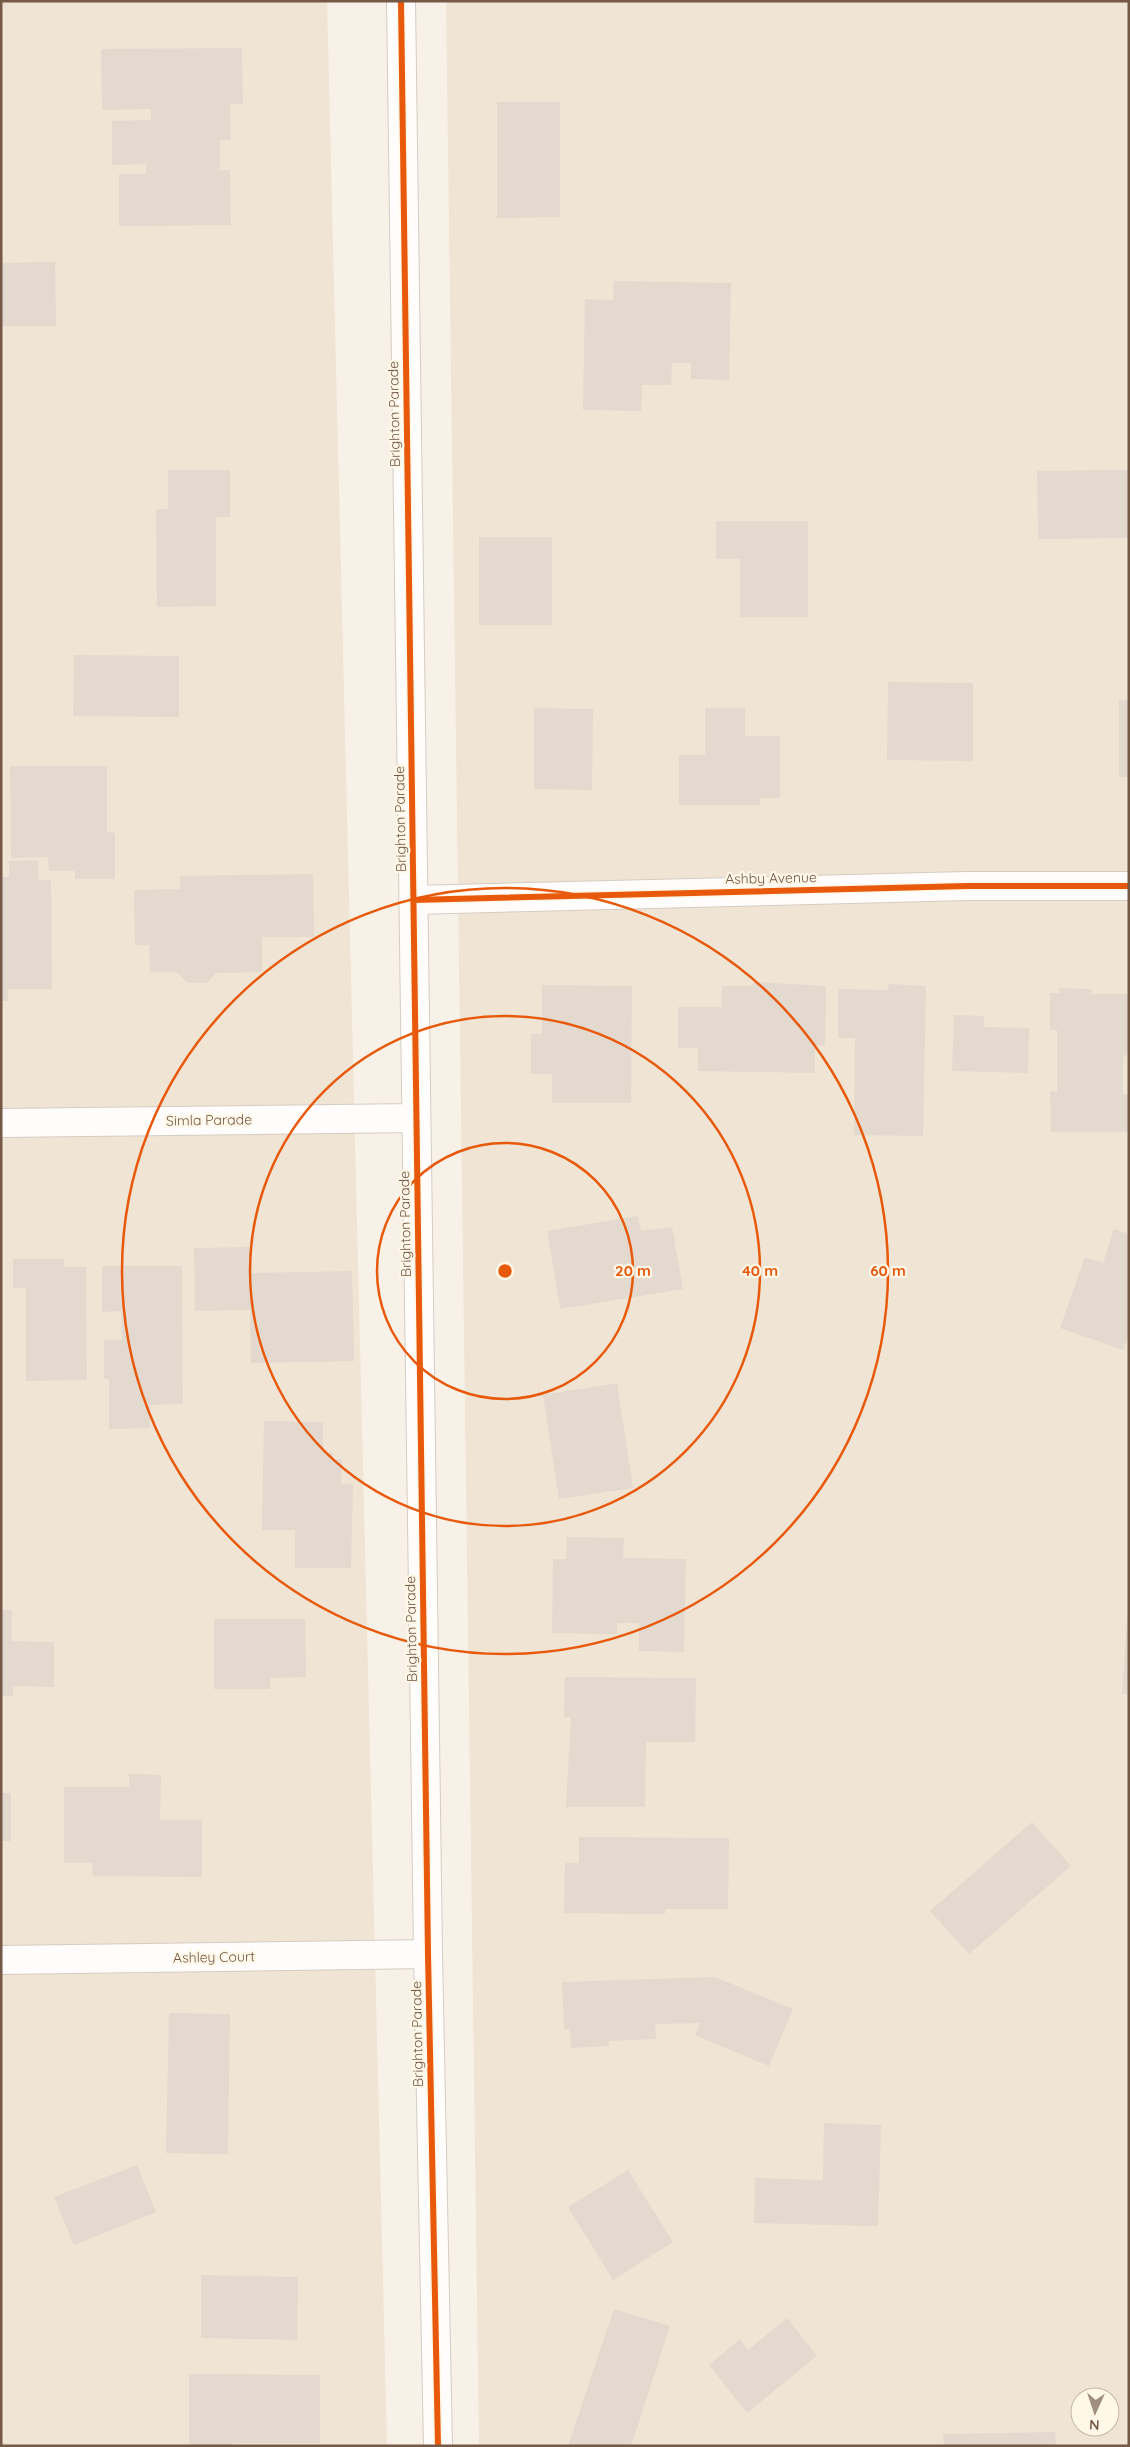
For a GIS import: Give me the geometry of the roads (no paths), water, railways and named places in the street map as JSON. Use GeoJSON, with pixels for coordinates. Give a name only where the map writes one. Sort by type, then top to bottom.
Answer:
{"type":"FeatureCollection","features":[{"type":"Feature","properties":{"kind":"street","name":"Brighton Parade"},"geometry":{"type":"LineString","coordinates":[[401,1],[428,1954],[438,2446]]}},
{"type":"Feature","properties":{"kind":"street","name":"Ashby Avenue"},"geometry":{"type":"LineString","coordinates":[[414,900],[967,886],[1129,886]]}},
{"type":"Feature","properties":{"kind":"street","name":"Simla Parade"},"geometry":{"type":"LineString","coordinates":[[1,1123],[416,1118]]}},
{"type":"Feature","properties":{"kind":"street","name":"Ashley Court"},"geometry":{"type":"LineString","coordinates":[[1,1960],[428,1954]]}}]}
